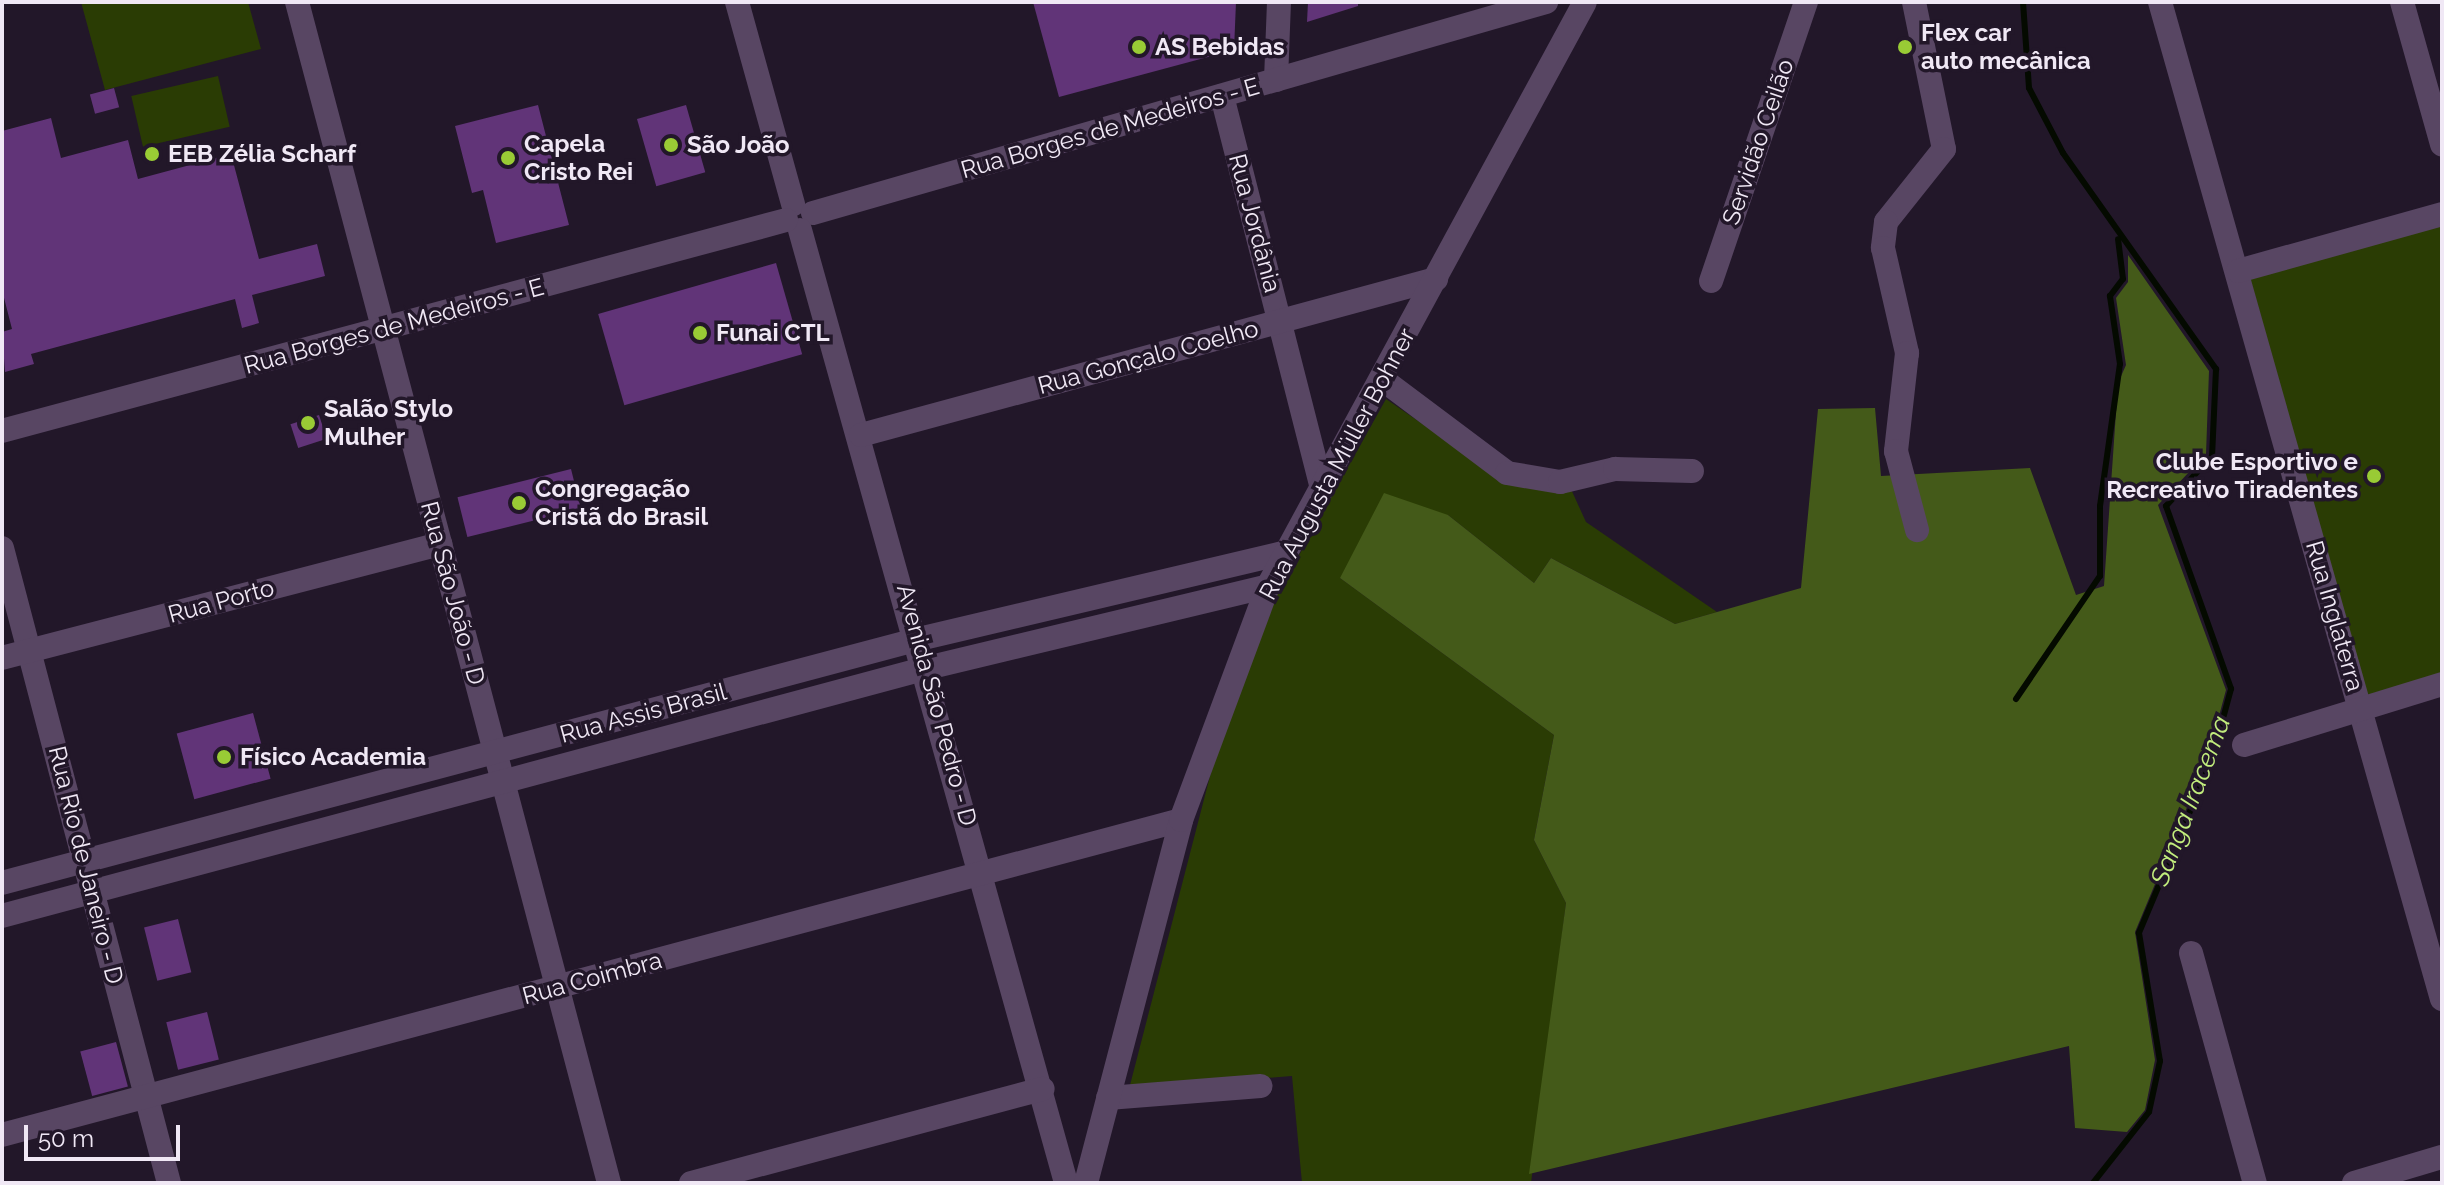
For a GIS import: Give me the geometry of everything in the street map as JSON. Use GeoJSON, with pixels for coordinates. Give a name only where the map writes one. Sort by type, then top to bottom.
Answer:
{"type":"FeatureCollection","features":[{"type":"Feature","properties":{"kind":"street","name":"Rua São João - D"},"geometry":{"type":"LineString","coordinates":[[297,2],[609,1183]]}},
{"type":"Feature","properties":{"kind":"street","name":"Avenida São Pedro - D"},"geometry":{"type":"LineString","coordinates":[[737,2],[919,639],[1066,1183]]}},
{"type":"Feature","properties":{"kind":"street"},"geometry":{"type":"LineString","coordinates":[[1276,80],[1279,2]]}},
{"type":"Feature","properties":{"kind":"street","name":"Rua Borges de Medeiros - E"},"geometry":{"type":"LineString","coordinates":[[2,431],[798,217],[1546,2]]}},
{"type":"Feature","properties":{"kind":"street","name":"Rua Augusta Müller Bohner"},"geometry":{"type":"LineString","coordinates":[[1086,1183],[1181,820],[1268,586],[1585,2]]}},
{"type":"Feature","properties":{"kind":"street","name":"Servidão Ceilão"},"geometry":{"type":"LineString","coordinates":[[1711,281],[1806,2]]}},
{"type":"Feature","properties":{"kind":"street"},"geometry":{"type":"LineString","coordinates":[[1914,2],[1944,149],[1886,222],[1883,248],[1907,353],[1896,451],[1917,530]]}},
{"type":"Feature","properties":{"kind":"street","name":"Rua Inglaterra"},"geometry":{"type":"LineString","coordinates":[[2160,2],[2442,999]]}},
{"type":"Feature","properties":{"kind":"street"},"geometry":{"type":"LineString","coordinates":[[2402,2],[2442,144]]}},
{"type":"Feature","properties":{"kind":"street","name":"Rua Jordânia"},"geometry":{"type":"LineString","coordinates":[[1222,96],[1322,489]]}},
{"type":"Feature","properties":{"kind":"street"},"geometry":{"type":"LineString","coordinates":[[2238,271],[2442,214]]}},
{"type":"Feature","properties":{"kind":"street","name":"Rua Gonçalo Coelho"},"geometry":{"type":"LineString","coordinates":[[861,435],[1436,279]]}},
{"type":"Feature","properties":{"kind":"street"},"geometry":{"type":"LineString","coordinates":[[1382,379],[1507,473],[1560,482],[1615,469],[1692,471]]}},
{"type":"Feature","properties":{"kind":"street","name":"Rua Porto"},"geometry":{"type":"LineString","coordinates":[[2,658],[440,544]]}},
{"type":"Feature","properties":{"kind":"street","name":"Rua Rio de Janeiro - D"},"geometry":{"type":"LineString","coordinates":[[2,548],[169,1183]]}},
{"type":"Feature","properties":{"kind":"street","name":"Rua Assis Brasil"},"geometry":{"type":"LineString","coordinates":[[2,883],[919,639],[1287,552]]}},
{"type":"Feature","properties":{"kind":"street","name":"Rua Assis Brasil"},"geometry":{"type":"LineString","coordinates":[[2,916],[927,668],[1268,586]]}},
{"type":"Feature","properties":{"kind":"street"},"geometry":{"type":"LineString","coordinates":[[2244,745],[2442,684]]}},
{"type":"Feature","properties":{"kind":"street"},"geometry":{"type":"LineString","coordinates":[[703,697],[711,726]]}},
{"type":"Feature","properties":{"kind":"street"},"geometry":{"type":"LineString","coordinates":[[293,806],[301,836]]}},
{"type":"Feature","properties":{"kind":"street","name":"Rua Coimbra"},"geometry":{"type":"LineString","coordinates":[[2,1135],[1181,820]]}},
{"type":"Feature","properties":{"kind":"street"},"geometry":{"type":"LineString","coordinates":[[2191,953],[2255,1183]]}},
{"type":"Feature","properties":{"kind":"street"},"geometry":{"type":"LineString","coordinates":[[1108,1098],[1261,1086]]}},
{"type":"Feature","properties":{"kind":"street"},"geometry":{"type":"LineString","coordinates":[[691,1183],[1043,1089]]}},
{"type":"Feature","properties":{"kind":"street"},"geometry":{"type":"LineString","coordinates":[[2354,1183],[2442,1157]]}},
{"type":"Feature","properties":{"kind":"green space"},"geometry":{"type":"Polygon","coordinates":[[[81,2],[248,2],[261,49],[105,90],[81,2]]]}},
{"type":"Feature","properties":{"kind":"green space"},"geometry":{"type":"Polygon","coordinates":[[[218,76],[230,127],[143,147],[131,96],[218,76]]]}},
{"type":"Feature","properties":{"kind":"green space","name":"Clube Esportivo e Recreativo Tiradentes"},"geometry":{"type":"Polygon","coordinates":[[[2442,224],[2442,674],[2367,695],[2250,278],[2442,224]]]}},
{"type":"Feature","properties":{"kind":"green space"},"geometry":{"type":"Polygon","coordinates":[[[2128,255],[2209,371],[2206,454],[2158,505],[2226,690],[2208,757],[2135,932],[2155,1060],[2145,1110],[2127,1132],[2075,1128],[2069,1046],[1529,1174],[1566,903],[1534,840],[1554,735],[1340,578],[1384,493],[1448,515],[1534,583],[1551,558],[1675,624],[1801,588],[1818,409],[1875,408],[1881,476],[2030,468],[2076,595],[2104,586],[2118,383],[2126,365],[2116,298],[2128,282],[2128,255]]]}},
{"type":"Feature","properties":{"kind":"green space"},"geometry":{"type":"Polygon","coordinates":[[[1386,399],[1507,482],[1570,487],[1586,522],[1717,612],[1675,624],[1551,558],[1534,583],[1448,515],[1340,578],[1554,735],[1534,840],[1566,903],[1531,1183],[1302,1183],[1292,1076],[1129,1089],[1216,753],[1278,593],[1386,399]]]}},
{"type":"Feature","properties":{"kind":"building","name":"AS Bebidas"},"geometry":{"type":"Polygon","coordinates":[[[1033,2],[1236,2],[1234,50],[1059,97],[1033,2]]]}},
{"type":"Feature","properties":{"kind":"building"},"geometry":{"type":"Polygon","coordinates":[[[1308,2],[1358,2],[1358,6],[1307,22],[1308,2]]]}},
{"type":"Feature","properties":{"kind":"building"},"geometry":{"type":"Polygon","coordinates":[[[114,88],[119,107],[95,114],[90,94],[114,88]]]}},
{"type":"Feature","properties":{"kind":"building","name":"Capela Cristo Rei"},"geometry":{"type":"Polygon","coordinates":[[[538,105],[569,225],[496,243],[483,190],[472,193],[455,126],[538,105]]]}},
{"type":"Feature","properties":{"kind":"building","name":"São João"},"geometry":{"type":"Polygon","coordinates":[[[686,105],[705,172],[656,186],[637,119],[686,105]]]}},
{"type":"Feature","properties":{"kind":"building"},"geometry":{"type":"Polygon","coordinates":[[[51,118],[61,158],[128,140],[138,179],[231,154],[259,259],[317,244],[325,276],[252,295],[259,323],[242,328],[235,299],[31,354],[34,364],[5,372],[2,332],[12,329],[2,290],[2,131],[51,118]]]}},
{"type":"Feature","properties":{"kind":"building","name":"Funai CTL"},"geometry":{"type":"Polygon","coordinates":[[[776,263],[802,354],[624,405],[598,314],[776,263]]]}},
{"type":"Feature","properties":{"kind":"building"},"geometry":{"type":"Polygon","coordinates":[[[319,415],[327,439],[298,448],[290,424],[319,415]]]}},
{"type":"Feature","properties":{"kind":"building","name":"Congregação Cristã do Brasil"},"geometry":{"type":"Polygon","coordinates":[[[571,469],[581,509],[467,537],[457,497],[571,469]]]}},
{"type":"Feature","properties":{"kind":"building","name":"Físico Academia"},"geometry":{"type":"Polygon","coordinates":[[[253,713],[271,779],[194,799],[177,733],[253,713]]]}},
{"type":"Feature","properties":{"kind":"building"},"geometry":{"type":"Polygon","coordinates":[[[178,919],[191,972],[157,981],[144,927],[178,919]]]}},
{"type":"Feature","properties":{"kind":"building"},"geometry":{"type":"Polygon","coordinates":[[[207,1012],[219,1060],[178,1070],[166,1022],[207,1012]]]}},
{"type":"Feature","properties":{"kind":"building"},"geometry":{"type":"Polygon","coordinates":[[[116,1042],[128,1086],[92,1096],[80,1052],[116,1042]]]}},
{"type":"Feature","properties":{"kind":"waterway","name":"Sanga Iracema"},"geometry":{"type":"LineString","coordinates":[[2023,2],[2029,88],[2063,153],[2216,369],[2212,456],[2166,506],[2231,689],[2212,759],[2139,933],[2160,1061],[2149,1112],[2093,1183]]}},
{"type":"Feature","properties":{"kind":"waterway"},"geometry":{"type":"LineString","coordinates":[[2016,699],[2100,576],[2100,506],[2120,364],[2110,296],[2123,279],[2118,239]]}},
{"type":"Feature","properties":{"kind":"place","name":"AS Bebidas"},"geometry":{"type":"Point","coordinates":[1139,47]}},
{"type":"Feature","properties":{"kind":"place","name":"Flex car auto mecânica"},"geometry":{"type":"Point","coordinates":[1905,47]}},
{"type":"Feature","properties":{"kind":"place","name":"São João"},"geometry":{"type":"Point","coordinates":[671,145]}},
{"type":"Feature","properties":{"kind":"place","name":"EEB Zélia Scharf"},"geometry":{"type":"Point","coordinates":[152,154]}},
{"type":"Feature","properties":{"kind":"place","name":"Capela Cristo Rei"},"geometry":{"type":"Point","coordinates":[508,158]}},
{"type":"Feature","properties":{"kind":"place","name":"Funai CTL"},"geometry":{"type":"Point","coordinates":[700,333]}},
{"type":"Feature","properties":{"kind":"place","name":"Salão Stylo Mulher"},"geometry":{"type":"Point","coordinates":[308,423]}},
{"type":"Feature","properties":{"kind":"place","name":"Clube Esportivo e Recreativo Tiradentes"},"geometry":{"type":"Point","coordinates":[2374,476]}},
{"type":"Feature","properties":{"kind":"place","name":"Congregação Cristã do Brasil"},"geometry":{"type":"Point","coordinates":[519,503]}},
{"type":"Feature","properties":{"kind":"place","name":"Físico Academia"},"geometry":{"type":"Point","coordinates":[224,757]}}]}
